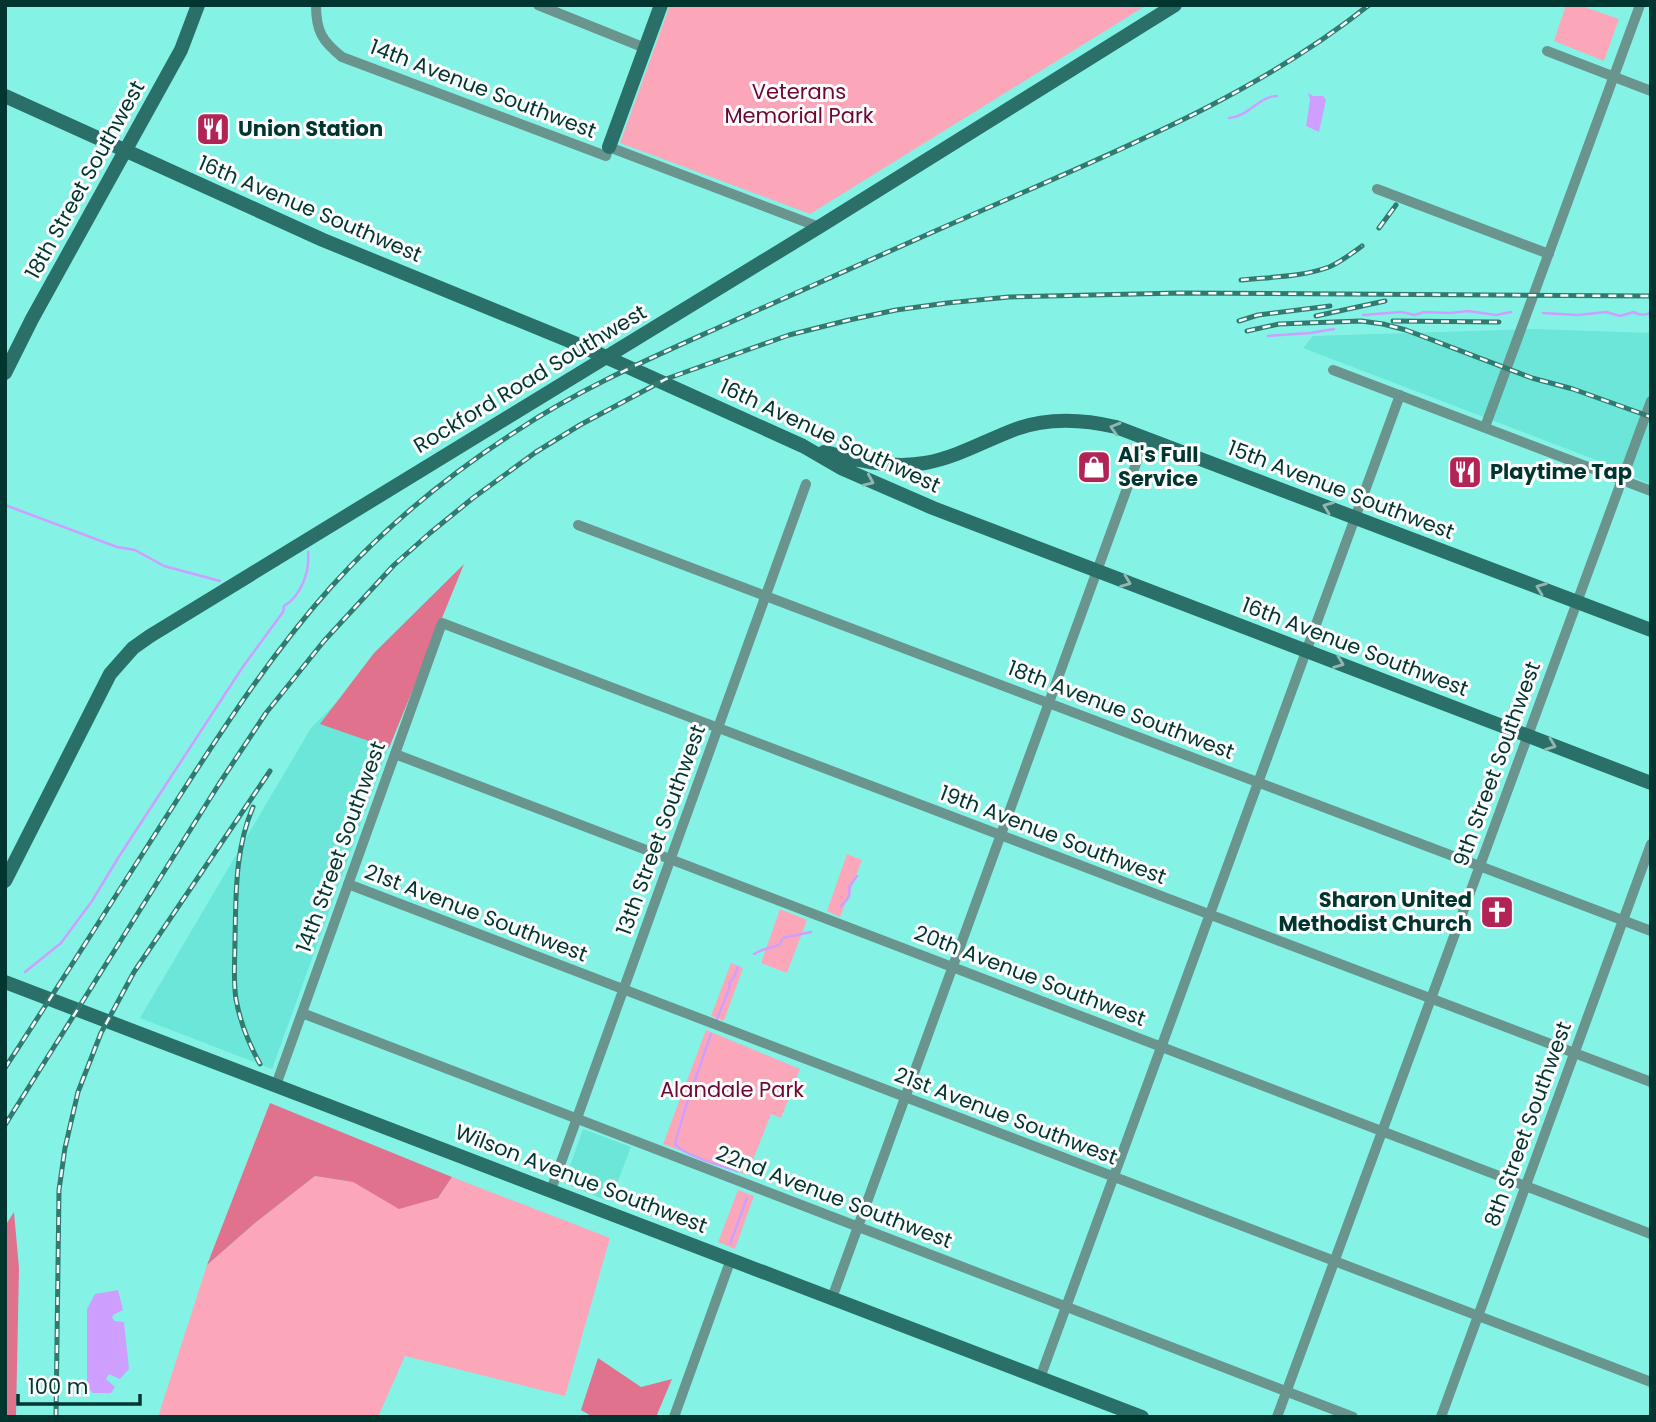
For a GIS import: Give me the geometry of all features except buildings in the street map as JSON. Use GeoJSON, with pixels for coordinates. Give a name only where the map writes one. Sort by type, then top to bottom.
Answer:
{"type":"FeatureCollection","features":[{"type":"Feature","properties":{"kind":"main road","name":"18th Street Southwest"},"geometry":{"type":"LineString","coordinates":[[5,373],[32,319],[181,51],[198,5]]}},
{"type":"Feature","properties":{"kind":"main road"},"geometry":{"type":"LineString","coordinates":[[609,148],[661,5]]}},
{"type":"Feature","properties":{"kind":"main road","name":"Rockford Road Southwest"},"geometry":{"type":"LineString","coordinates":[[5,881],[110,674],[133,648],[1175,5]]}},
{"type":"Feature","properties":{"kind":"main road","name":"16th Avenue Southwest"},"geometry":{"type":"LineString","coordinates":[[5,96],[323,240],[578,344],[806,447],[841,468],[889,489],[1651,783]]}},
{"type":"Feature","properties":{"kind":"main road","name":"15th Avenue Southwest"},"geometry":{"type":"LineString","coordinates":[[806,447],[888,465],[922,464],[953,457],[1018,428],[1068,419],[1095,422],[1116,427],[1651,630]]}},
{"type":"Feature","properties":{"kind":"main road","name":"Wilson Avenue Southwest"},"geometry":{"type":"LineString","coordinates":[[5,982],[1142,1417]]}},
{"type":"Feature","properties":{"kind":"street","name":"14th Avenue Southwest"},"geometry":{"type":"LineString","coordinates":[[316,5],[316,20],[321,36],[342,57],[606,156],[609,148],[819,227]]}},
{"type":"Feature","properties":{"kind":"street"},"geometry":{"type":"LineString","coordinates":[[1485,427],[1640,5]]}},
{"type":"Feature","properties":{"kind":"street"},"geometry":{"type":"LineString","coordinates":[[540,6],[645,48]]}},
{"type":"Feature","properties":{"kind":"street"},"geometry":{"type":"LineString","coordinates":[[1547,51],[1651,91]]}},
{"type":"Feature","properties":{"kind":"street"},"geometry":{"type":"LineString","coordinates":[[1377,189],[1549,254]]}},
{"type":"Feature","properties":{"kind":"street"},"geometry":{"type":"LineString","coordinates":[[1333,370],[1651,491]]}},
{"type":"Feature","properties":{"kind":"street"},"geometry":{"type":"LineString","coordinates":[[1040,1378],[1400,395]]}},
{"type":"Feature","properties":{"kind":"street","name":"9th Street Southwest"},"geometry":{"type":"LineString","coordinates":[[1277,1417],[1651,401]]}},
{"type":"Feature","properties":{"kind":"street"},"geometry":{"type":"LineString","coordinates":[[832,1298],[1145,439]]}},
{"type":"Feature","properties":{"kind":"street","name":"13th Street Southwest"},"geometry":{"type":"LineString","coordinates":[[551,1190],[806,484]]}},
{"type":"Feature","properties":{"kind":"street","name":"18th Avenue Southwest"},"geometry":{"type":"LineString","coordinates":[[578,524],[1651,931]]}},
{"type":"Feature","properties":{"kind":"street","name":"19th Avenue Southwest"},"geometry":{"type":"LineString","coordinates":[[442,623],[1651,1082]]}},
{"type":"Feature","properties":{"kind":"street","name":"14th Street Southwest"},"geometry":{"type":"LineString","coordinates":[[276,1085],[442,623]]}},
{"type":"Feature","properties":{"kind":"street","name":"20th Avenue Southwest"},"geometry":{"type":"LineString","coordinates":[[395,754],[1651,1234]]}},
{"type":"Feature","properties":{"kind":"street","name":"8th Street Southwest"},"geometry":{"type":"LineString","coordinates":[[1441,1417],[1651,844]]}},
{"type":"Feature","properties":{"kind":"street","name":"21st Avenue Southwest"},"geometry":{"type":"LineString","coordinates":[[348,884],[1651,1382]]}},
{"type":"Feature","properties":{"kind":"street","name":"22nd Avenue Southwest"},"geometry":{"type":"LineString","coordinates":[[302,1013],[1353,1417]]}},
{"type":"Feature","properties":{"kind":"street"},"geometry":{"type":"LineString","coordinates":[[674,1417],[731,1259]]}},
{"type":"Feature","properties":{"kind":"shaded area"},"geometry":{"type":"Polygon","coordinates":[[[1308,93],[1323,96],[1326,100],[1319,132],[1306,126],[1310,100],[1308,93]]]}},
{"type":"Feature","properties":{"kind":"shaded area"},"geometry":{"type":"Polygon","coordinates":[[[1534,329],[1651,333],[1651,485],[1604,463],[1303,348],[1313,336],[1534,329]]]}},
{"type":"Feature","properties":{"kind":"shaded area"},"geometry":{"type":"Polygon","coordinates":[[[464,564],[389,748],[320,724],[374,653],[464,564]]]}},
{"type":"Feature","properties":{"kind":"shaded area"},"geometry":{"type":"Polygon","coordinates":[[[444,594],[272,1069],[140,1018],[311,728],[444,594]]]}},
{"type":"Feature","properties":{"kind":"shaded area"},"geometry":{"type":"Polygon","coordinates":[[[270,1103],[452,1177],[438,1198],[399,1209],[353,1182],[315,1176],[207,1265],[270,1103]]]}},
{"type":"Feature","properties":{"kind":"shaded area"},"geometry":{"type":"Polygon","coordinates":[[[583,1129],[631,1147],[610,1202],[564,1183],[583,1129]]]}},
{"type":"Feature","properties":{"kind":"shaded area"},"geometry":{"type":"Polygon","coordinates":[[[14,1212],[19,1268],[16,1417],[5,1417],[5,1226],[14,1212]]]}},
{"type":"Feature","properties":{"kind":"shaded area"},"geometry":{"type":"Polygon","coordinates":[[[118,1290],[123,1310],[112,1318],[124,1322],[129,1369],[120,1379],[109,1374],[106,1379],[115,1387],[111,1393],[93,1393],[87,1387],[87,1309],[95,1294],[118,1290]]]}},
{"type":"Feature","properties":{"kind":"shaded area"},"geometry":{"type":"Polygon","coordinates":[[[598,1358],[641,1387],[672,1379],[656,1417],[593,1417],[581,1410],[598,1358]]]}},
{"type":"Feature","properties":{"kind":"green space","name":"Veterans Memorial Park"},"geometry":{"type":"Polygon","coordinates":[[[670,5],[1147,5],[810,214],[620,143],[670,5]]]}},
{"type":"Feature","properties":{"kind":"green space"},"geometry":{"type":"Polygon","coordinates":[[[1566,5],[1579,5],[1619,19],[1604,61],[1554,41],[1566,5]]]}},
{"type":"Feature","properties":{"kind":"green space"},"geometry":{"type":"Polygon","coordinates":[[[847,854],[862,860],[840,917],[827,911],[847,854]]]}},
{"type":"Feature","properties":{"kind":"green space"},"geometry":{"type":"Polygon","coordinates":[[[780,909],[807,920],[787,973],[761,963],[780,909]]]}},
{"type":"Feature","properties":{"kind":"green space"},"geometry":{"type":"Polygon","coordinates":[[[731,963],[743,968],[724,1021],[711,1016],[731,963]]]}},
{"type":"Feature","properties":{"kind":"green space","name":"Alandale Park"},"geometry":{"type":"Polygon","coordinates":[[[706,1030],[800,1069],[781,1118],[771,1114],[747,1175],[663,1144],[706,1030]]]}},
{"type":"Feature","properties":{"kind":"green space"},"geometry":{"type":"Polygon","coordinates":[[[315,1176],[353,1182],[400,1208],[438,1198],[452,1177],[610,1238],[565,1396],[405,1356],[378,1417],[158,1417],[207,1265],[315,1176]]]}},
{"type":"Feature","properties":{"kind":"green space"},"geometry":{"type":"Polygon","coordinates":[[[738,1190],[754,1196],[735,1249],[718,1242],[738,1190]]]}},
{"type":"Feature","properties":{"kind":"waterway"},"geometry":{"type":"LineString","coordinates":[[1229,118],[1242,114],[1265,99],[1277,96]]}},
{"type":"Feature","properties":{"kind":"waterway"},"geometry":{"type":"LineString","coordinates":[[1363,315],[1468,311],[1496,315],[1511,312]]}},
{"type":"Feature","properties":{"kind":"waterway"},"geometry":{"type":"LineString","coordinates":[[1543,313],[1578,315],[1606,312],[1620,316],[1634,312],[1642,315],[1651,313]]}},
{"type":"Feature","properties":{"kind":"waterway"},"geometry":{"type":"LineString","coordinates":[[1268,336],[1334,329]]}},
{"type":"Feature","properties":{"kind":"waterway"},"geometry":{"type":"LineString","coordinates":[[5,505],[117,547],[135,550],[164,566],[220,581]]}},
{"type":"Feature","properties":{"kind":"waterway"},"geometry":{"type":"LineString","coordinates":[[25,972],[61,943],[92,901],[242,668],[283,612],[284,606],[300,590],[306,575],[308,552]]}},
{"type":"Feature","properties":{"kind":"waterway"},"geometry":{"type":"LineString","coordinates":[[841,906],[857,876]]}},
{"type":"Feature","properties":{"kind":"waterway"},"geometry":{"type":"LineString","coordinates":[[754,954],[779,945],[783,938],[811,932]]}},
{"type":"Feature","properties":{"kind":"waterway"},"geometry":{"type":"LineString","coordinates":[[717,1019],[738,967]]}},
{"type":"Feature","properties":{"kind":"waterway"},"geometry":{"type":"LineString","coordinates":[[711,1034],[675,1144],[695,1156],[737,1171]]}},
{"type":"Feature","properties":{"kind":"waterway"},"geometry":{"type":"LineString","coordinates":[[730,1244],[747,1198]]}},
{"type":"Feature","properties":{"kind":"railway"},"geometry":{"type":"LineString","coordinates":[[5,1068],[232,716],[270,663],[351,565],[441,484],[539,416],[642,362],[1203,110],[1288,62],[1369,5]]}},
{"type":"Feature","properties":{"kind":"railway"},"geometry":{"type":"LineString","coordinates":[[1379,228],[1396,205]]}},
{"type":"Feature","properties":{"kind":"railway"},"geometry":{"type":"LineString","coordinates":[[1241,280],[1319,270],[1338,263],[1362,246]]}},
{"type":"Feature","properties":{"kind":"railway"},"geometry":{"type":"LineString","coordinates":[[5,1125],[219,784],[266,713],[324,641],[394,565],[473,498],[536,452],[666,379],[789,335],[849,320],[896,310],[1009,297],[1179,293],[1651,296]]}},
{"type":"Feature","properties":{"kind":"railway"},"geometry":{"type":"LineString","coordinates":[[1316,316],[1385,301]]}},
{"type":"Feature","properties":{"kind":"railway"},"geometry":{"type":"LineString","coordinates":[[1239,321],[1258,315],[1330,306]]}},
{"type":"Feature","properties":{"kind":"railway"},"geometry":{"type":"LineString","coordinates":[[1247,331],[1279,324],[1361,321],[1383,324],[1406,330],[1532,378],[1573,389],[1651,417]]}},
{"type":"Feature","properties":{"kind":"railway"},"geometry":{"type":"LineString","coordinates":[[1393,321],[1499,322]]}},
{"type":"Feature","properties":{"kind":"railway"},"geometry":{"type":"LineString","coordinates":[[56,1417],[59,1190],[65,1148],[78,1092],[101,1033],[134,972],[270,771]]}},
{"type":"Feature","properties":{"kind":"railway"},"geometry":{"type":"LineString","coordinates":[[253,807],[243,839],[238,872],[234,977],[240,1016],[260,1064]]}},
{"type":"Feature","properties":{"kind":"place","name":"Union Station"},"geometry":{"type":"Point","coordinates":[213,129]}},
{"type":"Feature","properties":{"kind":"place","name":"Al's Full Service"},"geometry":{"type":"Point","coordinates":[1094,467]}},
{"type":"Feature","properties":{"kind":"place","name":"Playtime Tap"},"geometry":{"type":"Point","coordinates":[1465,472]}},
{"type":"Feature","properties":{"kind":"place","name":"Sharon United Methodist Church"},"geometry":{"type":"Point","coordinates":[1497,912]}}]}
